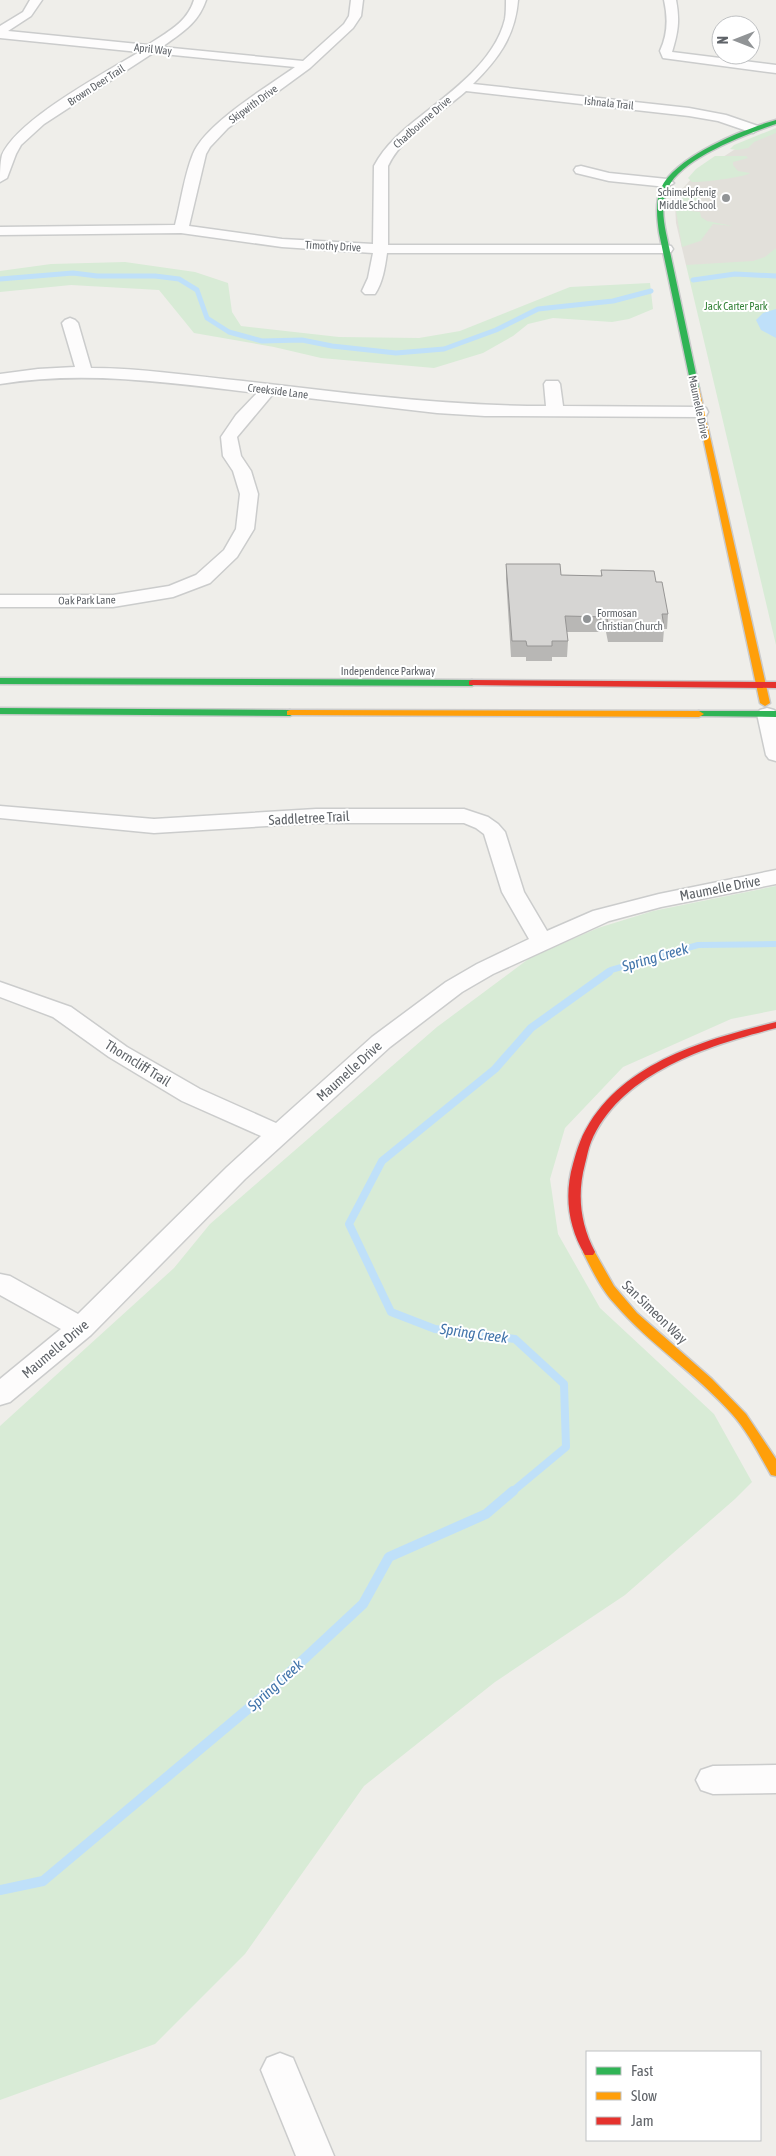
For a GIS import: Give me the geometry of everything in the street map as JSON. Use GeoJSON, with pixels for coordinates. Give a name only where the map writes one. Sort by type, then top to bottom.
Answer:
{"type":"FeatureCollection","features":[{"type":"Feature","properties":{"kind":"street"},"geometry":{"type":"LineString","coordinates":[[0,32],[27,14],[36,0]]}},
{"type":"Feature","properties":{"kind":"street","name":"Brown Deer Trail"},"geometry":{"type":"LineString","coordinates":[[0,178],[9,154],[16,143],[39,121],[151,49],[192,18],[196,13],[200,0]]}},
{"type":"Feature","properties":{"kind":"street","name":"Skipwith Drive"},"geometry":{"type":"LineString","coordinates":[[181,229],[199,154],[204,145],[223,125],[306,65],[349,26],[355,16],[357,0]]}},
{"type":"Feature","properties":{"kind":"street","name":"Chadbourne Drive"},"geometry":{"type":"LineString","coordinates":[[370,291],[374,283],[380,249],[381,166],[385,157],[399,141],[486,64],[502,42],[510,24],[512,0]]}},
{"type":"Feature","properties":{"kind":"street"},"geometry":{"type":"LineString","coordinates":[[670,0],[673,24],[672,37],[666,52],[667,55],[776,69]]}},
{"type":"Feature","properties":{"kind":"street","name":"April Way"},"geometry":{"type":"LineString","coordinates":[[0,32],[306,65]]}},
{"type":"Feature","properties":{"kind":"street","name":"Ishnala Trail"},"geometry":{"type":"LineString","coordinates":[[462,87],[689,112],[721,118],[753,129]]}},
{"type":"Feature","properties":{"kind":"street"},"geometry":{"type":"LineString","coordinates":[[581,170],[609,177],[667,183],[693,159],[753,129],[776,122]]}},
{"type":"Feature","properties":{"kind":"street","name":"Maumelle Drive"},"geometry":{"type":"LineString","coordinates":[[667,183],[662,195],[660,208],[666,249],[761,686],[772,714],[776,755]]}},
{"type":"Feature","properties":{"kind":"street","name":"Timothy Drive"},"geometry":{"type":"LineString","coordinates":[[0,231],[181,229],[282,243],[380,249],[666,249]]}},
{"type":"Feature","properties":{"kind":"street"},"geometry":{"type":"LineString","coordinates":[[70,323],[84,372]]}},
{"type":"Feature","properties":{"kind":"street","name":"Creekside Lane"},"geometry":{"type":"LineString","coordinates":[[0,379],[84,372],[153,376],[268,390],[485,412],[700,412]]}},
{"type":"Feature","properties":{"kind":"street"},"geometry":{"type":"LineString","coordinates":[[552,384],[556,412]]}},
{"type":"Feature","properties":{"kind":"street","name":"Oak Park Lane"},"geometry":{"type":"LineString","coordinates":[[0,601],[113,600],[173,591],[202,579],[231,553],[245,529],[249,494],[242,471],[232,456],[230,437],[242,418],[268,390]]}},
{"type":"Feature","properties":{"kind":"street","name":"Independence Parkway"},"geometry":{"type":"LineString","coordinates":[[0,681],[776,686]]}},
{"type":"Feature","properties":{"kind":"street"},"geometry":{"type":"LineString","coordinates":[[0,710],[552,715],[772,714]]}},
{"type":"Feature","properties":{"kind":"street","name":"Saddletree Trail"},"geometry":{"type":"LineString","coordinates":[[0,812],[154,826],[316,816],[442,814],[464,816],[479,820],[488,825],[494,832],[513,892],[542,942]]}},
{"type":"Feature","properties":{"kind":"street","name":"Maumelle Drive"},"geometry":{"type":"LineString","coordinates":[[0,1394],[81,1328],[171,1237],[279,1134],[381,1042],[454,987],[485,969],[602,916],[671,898],[776,877]]}},
{"type":"Feature","properties":{"kind":"street","name":"Thorncliff Trail"},"geometry":{"type":"LineString","coordinates":[[0,989],[62,1012],[118,1052],[183,1091],[279,1134]]}},
{"type":"Feature","properties":{"kind":"street","name":"San Simeon Way"},"geometry":{"type":"LineString","coordinates":[[776,1025],[748,1031],[689,1049],[655,1067],[617,1096],[594,1126],[583,1146],[574,1182],[575,1208],[580,1236],[605,1283],[623,1305],[717,1390],[737,1411],[762,1445],[776,1471]]}},
{"type":"Feature","properties":{"kind":"street"},"geometry":{"type":"LineString","coordinates":[[0,1283],[81,1328]]}},
{"type":"Feature","properties":{"kind":"street"},"geometry":{"type":"LineString","coordinates":[[713,1780],[776,1780]]}},
{"type":"Feature","properties":{"kind":"street"},"geometry":{"type":"LineString","coordinates":[[280,2070],[315,2156]]}},
{"type":"Feature","properties":{"kind":"shaded area","name":"Schimelpfenig Middle School"},"geometry":{"type":"Polygon","coordinates":[[[776,131],[776,266],[686,265],[676,223],[675,204],[681,190],[695,175],[740,146],[776,131]]]}},
{"type":"Feature","properties":{"kind":"green space"},"geometry":{"type":"Polygon","coordinates":[[[776,128],[776,133],[754,142],[748,148],[730,149],[734,145],[776,128]]]}},
{"type":"Feature","properties":{"kind":"green space"},"geometry":{"type":"Polygon","coordinates":[[[715,156],[746,156],[748,158],[733,162],[733,165],[738,171],[750,173],[732,178],[703,182],[692,182],[688,178],[696,169],[715,156]]]}},
{"type":"Feature","properties":{"kind":"green space"},"geometry":{"type":"Polygon","coordinates":[[[681,190],[716,192],[704,192],[690,211],[700,212],[701,217],[707,221],[733,226],[713,224],[701,240],[703,240],[682,247],[675,204],[681,190]]]}},
{"type":"Feature","properties":{"kind":"green space","name":"Jack Carter Park"},"geometry":{"type":"Polygon","coordinates":[[[776,248],[776,645],[686,265],[753,261],[765,257],[776,248]]]}},
{"type":"Feature","properties":{"kind":"green space"},"geometry":{"type":"Polygon","coordinates":[[[125,262],[195,272],[228,283],[232,312],[241,326],[339,337],[419,338],[460,331],[570,287],[650,283],[653,309],[629,319],[612,322],[553,318],[528,324],[513,336],[483,353],[434,368],[321,358],[274,347],[194,333],[159,290],[71,285],[0,292],[0,271],[51,264],[125,262]]]}},
{"type":"Feature","properties":{"kind":"green space"},"geometry":{"type":"Polygon","coordinates":[[[776,886],[776,1010],[731,1019],[623,1067],[565,1128],[550,1179],[558,1234],[600,1308],[714,1414],[752,1482],[625,1595],[495,1682],[364,1786],[245,1954],[155,2044],[0,2100],[0,1426],[174,1268],[210,1224],[437,1027],[531,957],[598,928],[653,911],[776,886]]]}},
{"type":"Feature","properties":{"kind":"water"},"geometry":{"type":"Polygon","coordinates":[[[776,309],[776,338],[761,330],[756,320],[763,313],[776,309]]]}},
{"type":"Feature","properties":{"kind":"building","name":"Formosan Christian Church"},"geometry":{"type":"Polygon","coordinates":[[[506,564],[560,564],[561,575],[602,576],[601,570],[654,571],[656,582],[662,582],[668,614],[662,614],[664,627],[608,627],[607,617],[565,616],[568,641],[552,641],[552,646],[527,646],[526,641],[512,641],[506,564]]]}},
{"type":"Feature","properties":{"kind":"waterway"},"geometry":{"type":"LineString","coordinates":[[0,279],[73,273],[97,276],[155,276],[179,279],[197,290],[207,318],[229,332],[262,341],[302,340],[332,346],[396,353],[444,349],[496,330],[538,309],[613,301],[651,291]]}},
{"type":"Feature","properties":{"kind":"waterway"},"geometry":{"type":"LineString","coordinates":[[693,280],[735,274],[776,276]]}},
{"type":"Feature","properties":{"kind":"waterway","name":"Spring Creek"},"geometry":{"type":"LineString","coordinates":[[607,973],[611,970],[698,945],[776,944]]}},
{"type":"Feature","properties":{"kind":"waterway","name":"Spring Creek"},"geometry":{"type":"LineString","coordinates":[[512,1492],[566,1447],[564,1384],[515,1339],[435,1329],[391,1312],[349,1224],[382,1161],[495,1069],[531,1028],[609,972]]}},
{"type":"Feature","properties":{"kind":"waterway","name":"Spring Creek"},"geometry":{"type":"LineString","coordinates":[[0,1890],[43,1881],[274,1687],[363,1604],[389,1557],[486,1514],[513,1491]]}},
{"type":"Feature","properties":{"kind":"traffic: fast"},"geometry":{"type":"LineString","coordinates":[[695,388],[662,233],[660,208],[664,188],[676,173],[702,154],[733,138],[776,122]]}},
{"type":"Feature","properties":{"kind":"traffic: fast"},"geometry":{"type":"LineString","coordinates":[[0,681],[472,683]]}},
{"type":"Feature","properties":{"kind":"traffic: fast"},"geometry":{"type":"LineString","coordinates":[[0,711],[290,713]]}},
{"type":"Feature","properties":{"kind":"traffic: fast"},"geometry":{"type":"LineString","coordinates":[[699,714],[776,714]]}},
{"type":"Feature","properties":{"kind":"traffic: slow"},"geometry":{"type":"LineString","coordinates":[[695,388],[765,703]]}},
{"type":"Feature","properties":{"kind":"traffic: slow"},"geometry":{"type":"LineString","coordinates":[[290,713],[699,714]]}},
{"type":"Feature","properties":{"kind":"traffic: slow"},"geometry":{"type":"LineString","coordinates":[[589,1252],[610,1289],[632,1316],[708,1382],[742,1417],[776,1471]]}},
{"type":"Feature","properties":{"kind":"traffic: jam"},"geometry":{"type":"LineString","coordinates":[[472,683],[776,685]]}},
{"type":"Feature","properties":{"kind":"traffic: jam"},"geometry":{"type":"LineString","coordinates":[[589,1252],[580,1234],[578,1225],[575,1185],[586,1141],[602,1113],[624,1090],[651,1071],[681,1055],[712,1043],[776,1025]]}},
{"type":"Feature","properties":{"kind":"place","name":"Schimelpfenig Middle School"},"geometry":{"type":"Point","coordinates":[726,198]}},
{"type":"Feature","properties":{"kind":"place","name":"Formosan Christian Church"},"geometry":{"type":"Point","coordinates":[587,619]}}]}
